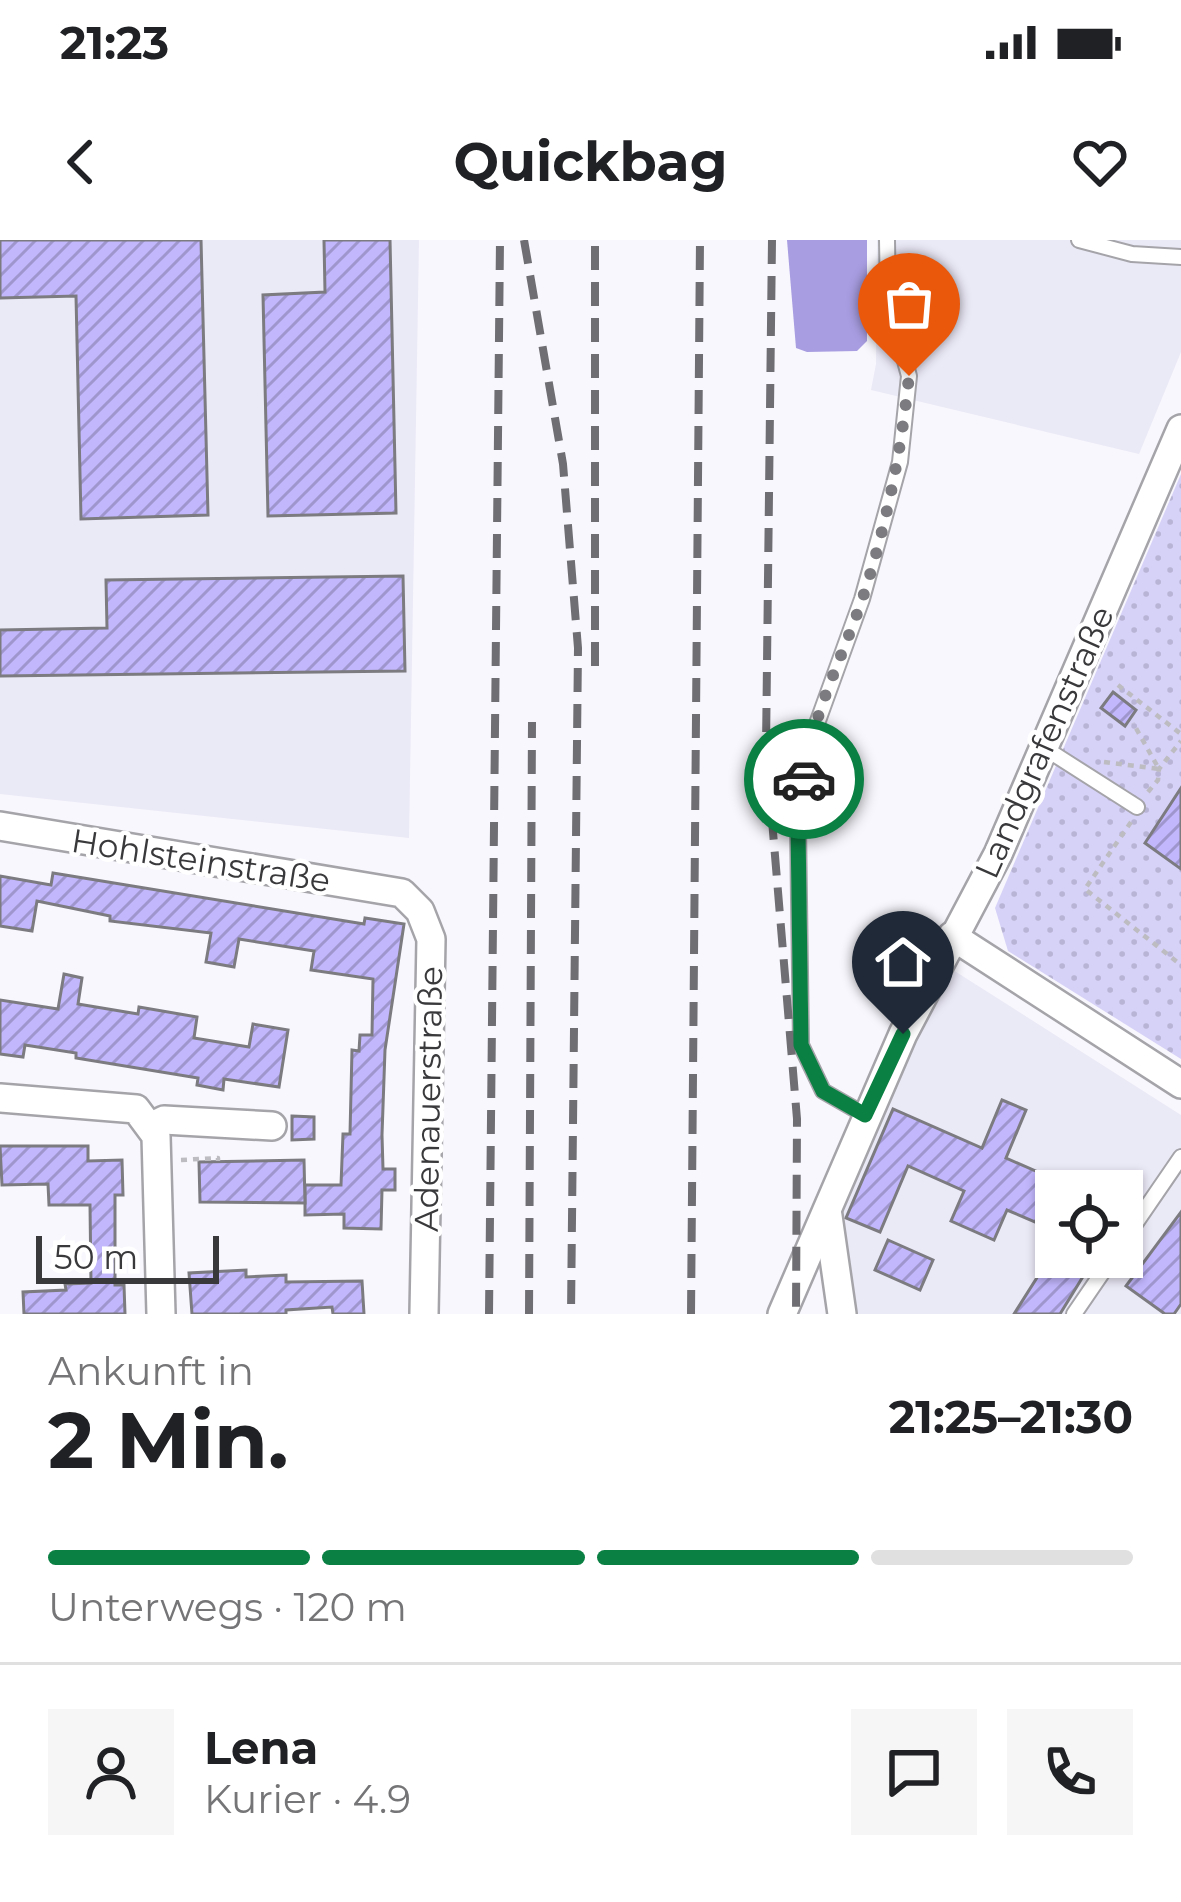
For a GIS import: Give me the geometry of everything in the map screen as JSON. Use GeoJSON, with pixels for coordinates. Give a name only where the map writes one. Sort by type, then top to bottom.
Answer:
{"type":"FeatureCollection","features":[{"type":"Feature","properties":{"kind":"street","name":"Landgrafenstraße"},"geometry":{"type":"LineString","coordinates":[[782,1314],[865,1115],[1046,749],[1181,429]]}},
{"type":"Feature","properties":{"kind":"street","name":"Hohlsteinstraße"},"geometry":{"type":"LineString","coordinates":[[0,826],[402,893]]}},
{"type":"Feature","properties":{"kind":"street","name":"Adenauerstraße"},"geometry":{"type":"LineString","coordinates":[[402,893],[420,911],[430,939],[424,1314]]}},
{"type":"Feature","properties":{"kind":"street"},"geometry":{"type":"LineString","coordinates":[[952,936],[1181,1084]]}},
{"type":"Feature","properties":{"kind":"street"},"geometry":{"type":"LineString","coordinates":[[0,1098],[136,1109],[152,1126],[161,1314]]}},
{"type":"Feature","properties":{"kind":"street"},"geometry":{"type":"LineString","coordinates":[[152,1126],[164,1120],[272,1126]]}},
{"type":"Feature","properties":{"kind":"street"},"geometry":{"type":"LineString","coordinates":[[827,1212],[842,1314]]}},
{"type":"Feature","properties":{"kind":"lane"},"geometry":{"type":"LineString","coordinates":[[865,1115],[823,1091],[801,1045],[798,826],[815,729],[862,599],[900,462],[909,376],[888,298],[887,240]]}},
{"type":"Feature","properties":{"kind":"lane"},"geometry":{"type":"LineString","coordinates":[[1079,240],[1132,254],[1181,257]]}},
{"type":"Feature","properties":{"kind":"lane"},"geometry":{"type":"LineString","coordinates":[[1046,749],[1137,807]]}},
{"type":"Feature","properties":{"kind":"lane"},"geometry":{"type":"LineString","coordinates":[[1143,1212],[1181,1157]]}},
{"type":"Feature","properties":{"kind":"lane"},"geometry":{"type":"LineString","coordinates":[[1074,1314],[1099,1278]]}},
{"type":"Feature","properties":{"kind":"path"},"geometry":{"type":"LineString","coordinates":[[1118,685],[1181,738],[1085,889],[1181,965]]}},
{"type":"Feature","properties":{"kind":"path"},"geometry":{"type":"LineString","coordinates":[[1132,723],[1159,769]]}},
{"type":"Feature","properties":{"kind":"path"},"geometry":{"type":"LineString","coordinates":[[1094,761],[1159,769]]}},
{"type":"Feature","properties":{"kind":"path"},"geometry":{"type":"LineString","coordinates":[[157,1162],[218,1161]]}},
{"type":"Feature","properties":{"kind":"shaded area"},"geometry":{"type":"Polygon","coordinates":[[[0,240],[419,240],[409,838],[0,794],[0,240]]]}},
{"type":"Feature","properties":{"kind":"shaded area"},"geometry":{"type":"Polygon","coordinates":[[[787,240],[867,240],[867,341],[857,351],[796,348],[787,240]]]}},
{"type":"Feature","properties":{"kind":"shaded area"},"geometry":{"type":"Polygon","coordinates":[[[877,240],[1181,240],[1181,352],[1139,454],[871,390],[876,364],[877,240]]]}},
{"type":"Feature","properties":{"kind":"shaded area"},"geometry":{"type":"Polygon","coordinates":[[[1181,474],[1181,1059],[1008,951],[995,908],[1181,474]]]}},
{"type":"Feature","properties":{"kind":"shaded area"},"geometry":{"type":"Polygon","coordinates":[[[953,970],[1181,1115],[1181,1314],[858,1314],[834,1218],[879,1112],[953,970]]]}},
{"type":"Feature","properties":{"kind":"building"},"geometry":{"type":"Polygon","coordinates":[[[0,240],[201,240],[208,515],[81,519],[76,296],[0,298],[0,240]]]}},
{"type":"Feature","properties":{"kind":"building"},"geometry":{"type":"Polygon","coordinates":[[[324,240],[390,240],[396,513],[268,516],[263,295],[325,292],[324,240]]]}},
{"type":"Feature","properties":{"kind":"building"},"geometry":{"type":"Polygon","coordinates":[[[403,576],[405,671],[0,676],[0,630],[107,628],[106,580],[403,576]]]}},
{"type":"Feature","properties":{"kind":"building"},"geometry":{"type":"Polygon","coordinates":[[[1113,692],[1136,710],[1125,726],[1101,708],[1113,692]]]}},
{"type":"Feature","properties":{"kind":"building"},"geometry":{"type":"Polygon","coordinates":[[[1181,788],[1181,869],[1145,843],[1181,788]]]}},
{"type":"Feature","properties":{"kind":"building"},"geometry":{"type":"Polygon","coordinates":[[[53,873],[364,924],[365,918],[404,924],[385,1050],[382,1135],[383,1169],[395,1169],[395,1190],[382,1190],[381,1229],[344,1228],[344,1214],[305,1215],[305,1185],[341,1185],[343,1134],[350,1134],[352,1050],[359,1051],[360,1035],[372,1035],[373,979],[311,970],[314,951],[239,939],[234,967],[206,962],[211,933],[110,921],[110,916],[37,901],[32,931],[0,926],[0,876],[51,885],[53,873]]]}},
{"type":"Feature","properties":{"kind":"building"},"geometry":{"type":"Polygon","coordinates":[[[64,974],[82,978],[78,1004],[138,1014],[139,1007],[197,1017],[194,1038],[249,1047],[253,1024],[288,1030],[279,1087],[224,1079],[223,1090],[197,1085],[198,1078],[25,1045],[23,1057],[0,1054],[0,1000],[58,1009],[64,974]]]}},
{"type":"Feature","properties":{"kind":"building"},"geometry":{"type":"Polygon","coordinates":[[[1002,1100],[1026,1110],[1006,1158],[1035,1171],[1035,1222],[1007,1210],[994,1240],[951,1221],[964,1191],[908,1166],[880,1232],[846,1218],[893,1109],[982,1148],[1002,1100]]]}},
{"type":"Feature","properties":{"kind":"building"},"geometry":{"type":"Polygon","coordinates":[[[292,1116],[314,1117],[314,1139],[292,1140],[292,1116]]]}},
{"type":"Feature","properties":{"kind":"building"},"geometry":{"type":"Polygon","coordinates":[[[0,1146],[88,1146],[88,1161],[122,1160],[123,1195],[115,1195],[115,1285],[124,1285],[125,1314],[24,1314],[23,1292],[66,1290],[65,1284],[91,1283],[90,1205],[49,1205],[48,1184],[2,1185],[0,1146]]]}},
{"type":"Feature","properties":{"kind":"building"},"geometry":{"type":"Polygon","coordinates":[[[304,1160],[305,1203],[200,1202],[199,1162],[304,1160]]]}},
{"type":"Feature","properties":{"kind":"building"},"geometry":{"type":"Polygon","coordinates":[[[1181,1212],[1181,1304],[1174,1314],[1165,1314],[1126,1286],[1132,1278],[1143,1278],[1143,1263],[1181,1212]]]}},
{"type":"Feature","properties":{"kind":"building"},"geometry":{"type":"Polygon","coordinates":[[[888,1240],[933,1260],[920,1290],[875,1270],[888,1240]]]}},
{"type":"Feature","properties":{"kind":"building"},"geometry":{"type":"Polygon","coordinates":[[[246,1270],[246,1277],[286,1275],[286,1282],[362,1281],[364,1314],[333,1314],[332,1307],[286,1310],[286,1314],[192,1314],[189,1273],[246,1270]]]}},
{"type":"Feature","properties":{"kind":"building"},"geometry":{"type":"Polygon","coordinates":[[[1037,1278],[1082,1278],[1060,1314],[1014,1314],[1037,1278]]]}},
{"type":"Feature","properties":{"kind":"railway"},"geometry":{"type":"LineString","coordinates":[[489,1314],[500,240]]}},
{"type":"Feature","properties":{"kind":"railway"},"geometry":{"type":"LineString","coordinates":[[524,240],[563,464],[578,648],[571,1314]]}},
{"type":"Feature","properties":{"kind":"railway"},"geometry":{"type":"LineString","coordinates":[[595,240],[595,666]]}},
{"type":"Feature","properties":{"kind":"railway"},"geometry":{"type":"LineString","coordinates":[[691,1314],[700,240]]}},
{"type":"Feature","properties":{"kind":"railway"},"geometry":{"type":"LineString","coordinates":[[772,240],[766,748],[797,1119],[796,1314]]}},
{"type":"Feature","properties":{"kind":"railway"},"geometry":{"type":"LineString","coordinates":[[529,1314],[532,722]]}},
{"type":"Feature","properties":{"kind":"way so far"},"geometry":{"type":"LineString","coordinates":[[804,779],[815,729],[862,599],[900,462],[909,376]]}},
{"type":"Feature","properties":{"kind":"route"},"geometry":{"type":"LineString","coordinates":[[804,779],[798,826],[798,974],[801,1045],[809,1068],[823,1091],[865,1115],[903,1034]]}}]}
